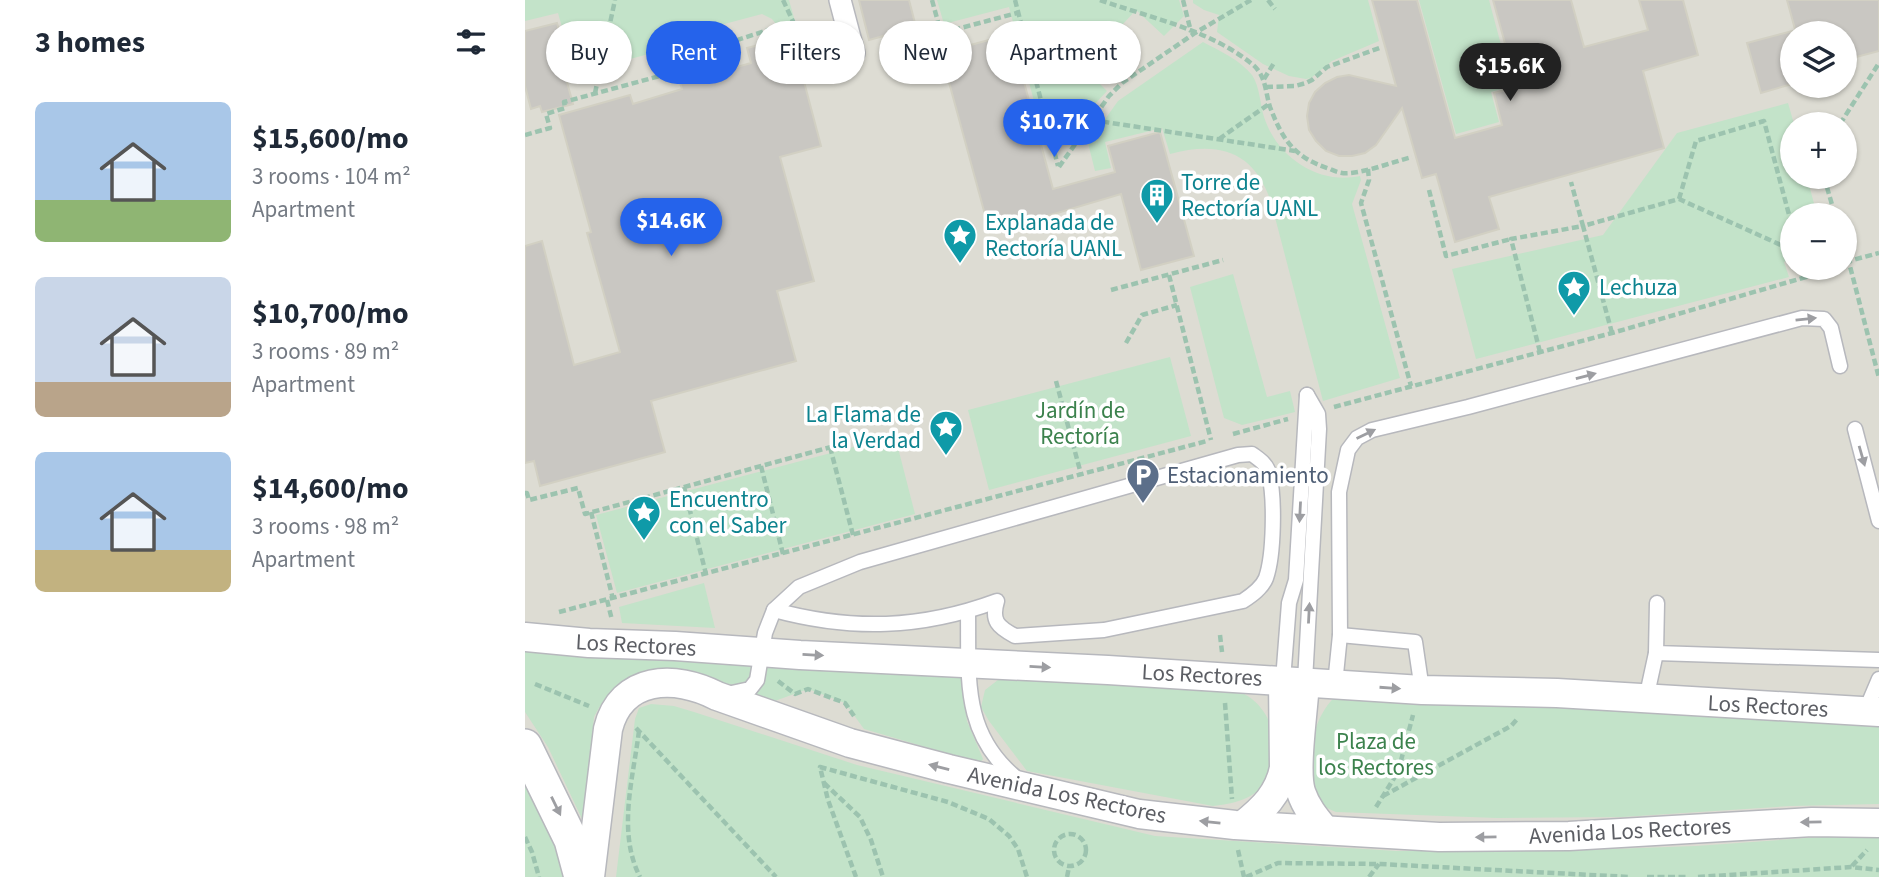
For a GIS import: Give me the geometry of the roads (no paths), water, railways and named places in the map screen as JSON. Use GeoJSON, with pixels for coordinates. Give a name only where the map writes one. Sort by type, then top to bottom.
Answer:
{"type":"FeatureCollection","features":[{"type":"Feature","properties":{"kind":"street"},"geometry":{"type":"LineString","coordinates":[[841,0],[846,21]]}},
{"type":"Feature","properties":{"kind":"street","name":"Los Rectores"},"geometry":{"type":"LineString","coordinates":[[525,637],[762,660],[969,664],[1872,712]]}},
{"type":"Feature","properties":{"kind":"street"},"geometry":{"type":"LineString","coordinates":[[1237,824],[1266,807],[1282,782],[1294,681]]}},
{"type":"Feature","properties":{"kind":"street"},"geometry":{"type":"LineString","coordinates":[[1294,681],[1300,790],[1306,805],[1325,830]]}},
{"type":"Feature","properties":{"kind":"street","name":"Avenida Los Rectores"},"geometry":{"type":"LineString","coordinates":[[590,877],[608,729],[617,705],[633,691],[665,682],[703,689],[850,743],[1139,814],[1237,824],[1439,837],[1530,836],[1812,822],[1874,836]]}},
{"type":"Feature","properties":{"kind":"street"},"geometry":{"type":"LineString","coordinates":[[525,746],[572,840],[581,877]]}},
{"type":"Feature","properties":{"kind":"lane"},"geometry":{"type":"LineString","coordinates":[[1335,684],[1340,635],[1339,492],[1348,450],[1357,438],[1373,430],[1802,318],[1824,319],[1831,328],[1840,366]]}},
{"type":"Feature","properties":{"kind":"lane"},"geometry":{"type":"LineString","coordinates":[[1311,413],[1319,429],[1294,681],[1289,603],[1296,580],[1311,413]]}},
{"type":"Feature","properties":{"kind":"lane"},"geometry":{"type":"LineString","coordinates":[[1855,429],[1879,521]]}},
{"type":"Feature","properties":{"kind":"lane"},"geometry":{"type":"LineString","coordinates":[[717,696],[750,689],[757,680],[767,625],[774,610],[799,587],[860,562],[1238,455],[1252,454],[1264,463],[1269,474],[1273,530],[1265,578],[1256,592],[1243,601],[1104,630],[1014,636],[1005,631],[996,620],[994,612],[997,601],[968,612],[902,625],[845,624],[774,610]]}},
{"type":"Feature","properties":{"kind":"lane"},"geometry":{"type":"LineString","coordinates":[[1646,699],[1657,653],[1657,603]]}},
{"type":"Feature","properties":{"kind":"lane"},"geometry":{"type":"LineString","coordinates":[[968,612],[970,702],[982,735],[1009,773],[1029,788]]}},
{"type":"Feature","properties":{"kind":"lane"},"geometry":{"type":"LineString","coordinates":[[1340,635],[1415,642],[1422,690]]}},
{"type":"Feature","properties":{"kind":"lane"},"geometry":{"type":"LineString","coordinates":[[1657,653],[1879,660]]}},
{"type":"Feature","properties":{"kind":"lane"},"geometry":{"type":"LineString","coordinates":[[1872,712],[1879,678]]}},
{"type":"Feature","properties":{"kind":"place","name":"Torre de Rectoría UANL"},"geometry":{"type":"Point","coordinates":[1157,225]}},
{"type":"Feature","properties":{"kind":"place","name":"Explanada de Rectoría UANL"},"geometry":{"type":"Point","coordinates":[960,265]}},
{"type":"Feature","properties":{"kind":"place","name":"Lechuza"},"geometry":{"type":"Point","coordinates":[1574,317]}},
{"type":"Feature","properties":{"kind":"place","name":"La Flama de la Verdad"},"geometry":{"type":"Point","coordinates":[946,457]}},
{"type":"Feature","properties":{"kind":"place","name":"Estacionamiento"},"geometry":{"type":"Point","coordinates":[1143,505]}},
{"type":"Feature","properties":{"kind":"place","name":"Encuentro con el Saber"},"geometry":{"type":"Point","coordinates":[644,542]}},
{"type":"Feature","properties":{"kind":"park label","name":"Jardín de Rectoría"},"geometry":{"type":"Point","coordinates":[1080,423]}},
{"type":"Feature","properties":{"kind":"park label","name":"Plaza de los Rectores"},"geometry":{"type":"Point","coordinates":[1376,754]}}]}
